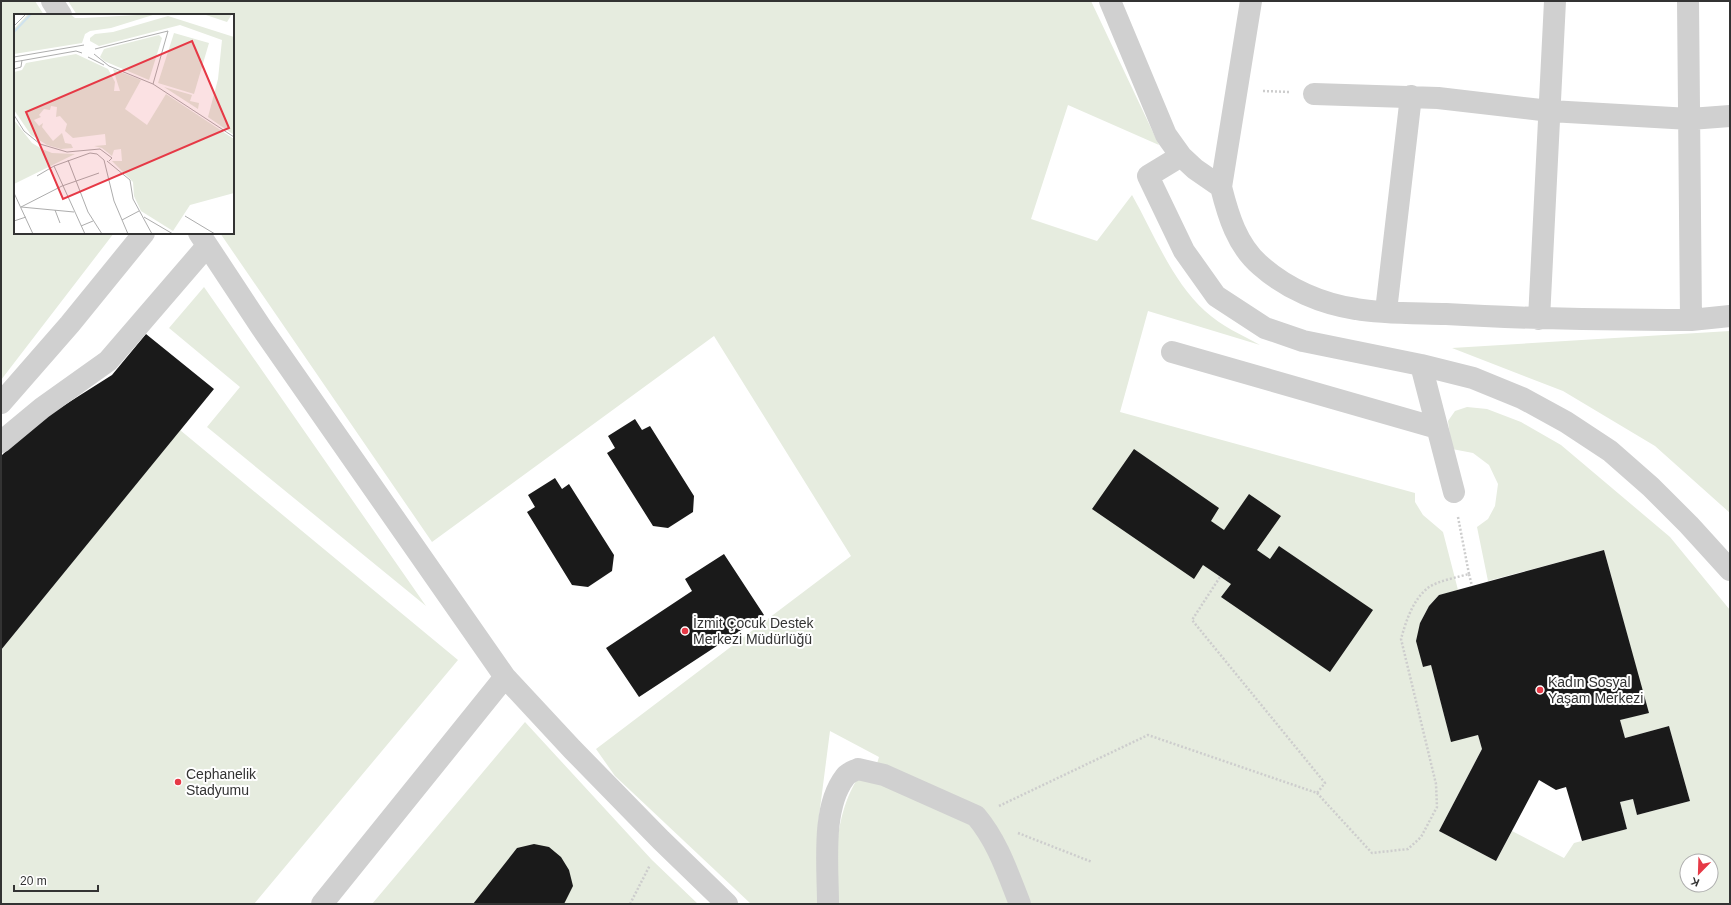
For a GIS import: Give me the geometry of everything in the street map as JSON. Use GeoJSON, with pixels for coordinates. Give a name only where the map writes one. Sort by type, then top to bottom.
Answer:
{"type":"FeatureCollection","features":[{"type":"Feature","properties":{"kind":"street"},"geometry":{"type":"LineString","coordinates":[[52,1],[60,14]]}},
{"type":"Feature","properties":{"kind":"street"},"geometry":{"type":"LineString","coordinates":[[1110,1],[1166,135],[1181,156],[1195,169],[1221,187]]}},
{"type":"Feature","properties":{"kind":"street"},"geometry":{"type":"LineString","coordinates":[[1251,1],[1235,90],[1221,187],[1227,213],[1241,243],[1260,266],[1286,284],[1321,300],[1356,310],[1539,319],[1691,320],[1730,316]]}},
{"type":"Feature","properties":{"kind":"street"},"geometry":{"type":"LineString","coordinates":[[1539,319],[1555,1]]}},
{"type":"Feature","properties":{"kind":"street"},"geometry":{"type":"LineString","coordinates":[[1688,1],[1691,320]]}},
{"type":"Feature","properties":{"kind":"street"},"geometry":{"type":"LineString","coordinates":[[1314,94],[1411,96],[1550,111],[1690,119],[1730,116]]}},
{"type":"Feature","properties":{"kind":"street"},"geometry":{"type":"LineString","coordinates":[[1386,311],[1411,96]]}},
{"type":"Feature","properties":{"kind":"street"},"geometry":{"type":"LineString","coordinates":[[1181,156],[1148,176],[1184,251],[1216,296],[1265,328],[1303,341],[1421,365],[1473,378],[1522,398],[1572,426],[1610,451],[1689,525],[1730,570]]}},
{"type":"Feature","properties":{"kind":"street"},"geometry":{"type":"LineString","coordinates":[[1,403],[70,324],[143,234]]}},
{"type":"Feature","properties":{"kind":"street"},"geometry":{"type":"LineString","coordinates":[[1,442],[42,408],[108,361],[203,239],[261,327],[505,677],[572,749],[661,840],[727,904]]}},
{"type":"Feature","properties":{"kind":"street"},"geometry":{"type":"LineString","coordinates":[[1172,352],[1437,428]]}},
{"type":"Feature","properties":{"kind":"street"},"geometry":{"type":"LineString","coordinates":[[1421,365],[1454,492]]}},
{"type":"Feature","properties":{"kind":"street"},"geometry":{"type":"LineString","coordinates":[[322,904],[505,677]]}},
{"type":"Feature","properties":{"kind":"street"},"geometry":{"type":"LineString","coordinates":[[828,904],[829,826],[835,795],[845,775],[858,769],[884,775],[976,816],[985,827],[999,851],[1020,904]]}},
{"type":"Feature","properties":{"kind":"path"},"geometry":{"type":"LineString","coordinates":[[1235,90],[1314,94]]}},
{"type":"Feature","properties":{"kind":"path"},"geometry":{"type":"LineString","coordinates":[[1454,492],[1472,586]]}},
{"type":"Feature","properties":{"kind":"path"},"geometry":{"type":"LineString","coordinates":[[976,816],[1148,735],[1317,793],[1372,853],[1408,849],[1421,837],[1436,807],[1436,784],[1401,639],[1405,622],[1416,602],[1430,587],[1469,574]]}},
{"type":"Feature","properties":{"kind":"path"},"geometry":{"type":"LineString","coordinates":[[1220,577],[1192,620],[1325,783],[1317,793]]}},
{"type":"Feature","properties":{"kind":"path"},"geometry":{"type":"LineString","coordinates":[[1012,831],[1092,862]]}},
{"type":"Feature","properties":{"kind":"path"},"geometry":{"type":"LineString","coordinates":[[630,904],[661,840]]}},
{"type":"Feature","properties":{"kind":"shaded area"},"geometry":{"type":"Polygon","coordinates":[[[1,1],[35,1],[43,14],[14,14],[14,234],[113,234],[1,380],[1,1]]]}},
{"type":"Feature","properties":{"kind":"shaded area"},"geometry":{"type":"Polygon","coordinates":[[[68,1],[1091,1],[1159,145],[1068,105],[1031,219],[1097,241],[1132,195],[1164,256],[1193,299],[1218,321],[1260,345],[1148,311],[1120,412],[1415,493],[1415,502],[1423,515],[1443,532],[1458,590],[1439,595],[1429,606],[1420,623],[1423,667],[1431,665],[1451,741],[1478,735],[1482,749],[1439,831],[1496,861],[1512,831],[1564,858],[1574,843],[1627,829],[1620,802],[1633,799],[1637,815],[1690,801],[1669,726],[1625,738],[1620,720],[1648,712],[1604,550],[1488,581],[1477,527],[1488,519],[1495,506],[1498,484],[1489,465],[1473,453],[1452,449],[1448,421],[1455,411],[1467,407],[1487,409],[1521,422],[1561,445],[1670,537],[1730,610],[1730,904],[838,904],[836,857],[840,825],[844,810],[856,781],[873,777],[879,757],[830,731],[818,824],[820,904],[751,904],[615,776],[596,749],[851,556],[714,336],[432,542],[221,234],[234,234],[234,14],[76,14],[68,1]]]}},
{"type":"Feature","properties":{"kind":"shaded area"},"geometry":{"type":"Polygon","coordinates":[[[204,287],[426,606],[207,427],[240,387],[169,328],[204,287]]]}},
{"type":"Feature","properties":{"kind":"shaded area"},"geometry":{"type":"Polygon","coordinates":[[[1730,331],[1730,513],[1655,446],[1563,391],[1452,348],[1730,331]]]}},
{"type":"Feature","properties":{"kind":"shaded area","name":"Cephanelik Stadyumu"},"geometry":{"type":"Polygon","coordinates":[[[180,430],[458,660],[254,904],[1,904],[1,650],[180,430]]]}},
{"type":"Feature","properties":{"kind":"shaded area"},"geometry":{"type":"Polygon","coordinates":[[[525,722],[652,860],[698,904],[372,904],[525,722]]]}},
{"type":"Feature","properties":{"kind":"building"},"geometry":{"type":"Polygon","coordinates":[[[146,334],[214,389],[1,650],[1,456],[33,425],[112,375],[146,334]]]}},
{"type":"Feature","properties":{"kind":"building"},"geometry":{"type":"Polygon","coordinates":[[[635,419],[642,430],[650,426],[694,496],[693,512],[668,528],[653,526],[607,453],[615,448],[608,436],[635,419]]]}},
{"type":"Feature","properties":{"kind":"building"},"geometry":{"type":"Polygon","coordinates":[[[1134,449],[1219,508],[1211,521],[1224,530],[1249,494],[1281,516],[1257,550],[1270,559],[1279,546],[1373,610],[1330,672],[1221,597],[1231,584],[1203,565],[1194,579],[1092,509],[1134,449]]]}},
{"type":"Feature","properties":{"kind":"building"},"geometry":{"type":"Polygon","coordinates":[[[555,478],[562,489],[569,484],[614,555],[612,571],[588,587],[572,585],[527,512],[535,507],[528,495],[555,478]]]}},
{"type":"Feature","properties":{"kind":"building","name":"Kadın Sosyal Yaşam Merkezi"},"geometry":{"type":"Polygon","coordinates":[[[1604,550],[1649,713],[1620,720],[1625,738],[1669,726],[1690,801],[1637,815],[1633,799],[1620,802],[1627,829],[1582,841],[1566,787],[1556,790],[1539,780],[1496,861],[1439,831],[1482,749],[1478,735],[1451,742],[1431,665],[1423,667],[1416,641],[1420,623],[1429,606],[1439,595],[1604,550]]]}},
{"type":"Feature","properties":{"kind":"building","name":"İzmit Çocuk Destek Merkezi Müdürlüğü"},"geometry":{"type":"Polygon","coordinates":[[[724,554],[764,615],[639,697],[606,648],[692,591],[685,579],[724,554]]]}},
{"type":"Feature","properties":{"kind":"building"},"geometry":{"type":"Polygon","coordinates":[[[534,844],[549,847],[561,857],[569,870],[573,886],[564,904],[473,904],[517,848],[534,844]]]}},
{"type":"Feature","properties":{"kind":"place","name":"İzmit Çocuk Destek Merkezi Müdürlüğü"},"geometry":{"type":"Point","coordinates":[685,631]}},
{"type":"Feature","properties":{"kind":"place","name":"Kadın Sosyal Yaşam Merkezi"},"geometry":{"type":"Point","coordinates":[1540,690]}},
{"type":"Feature","properties":{"kind":"place","name":"Cephanelik Stadyumu"},"geometry":{"type":"Point","coordinates":[178,782]}}]}
